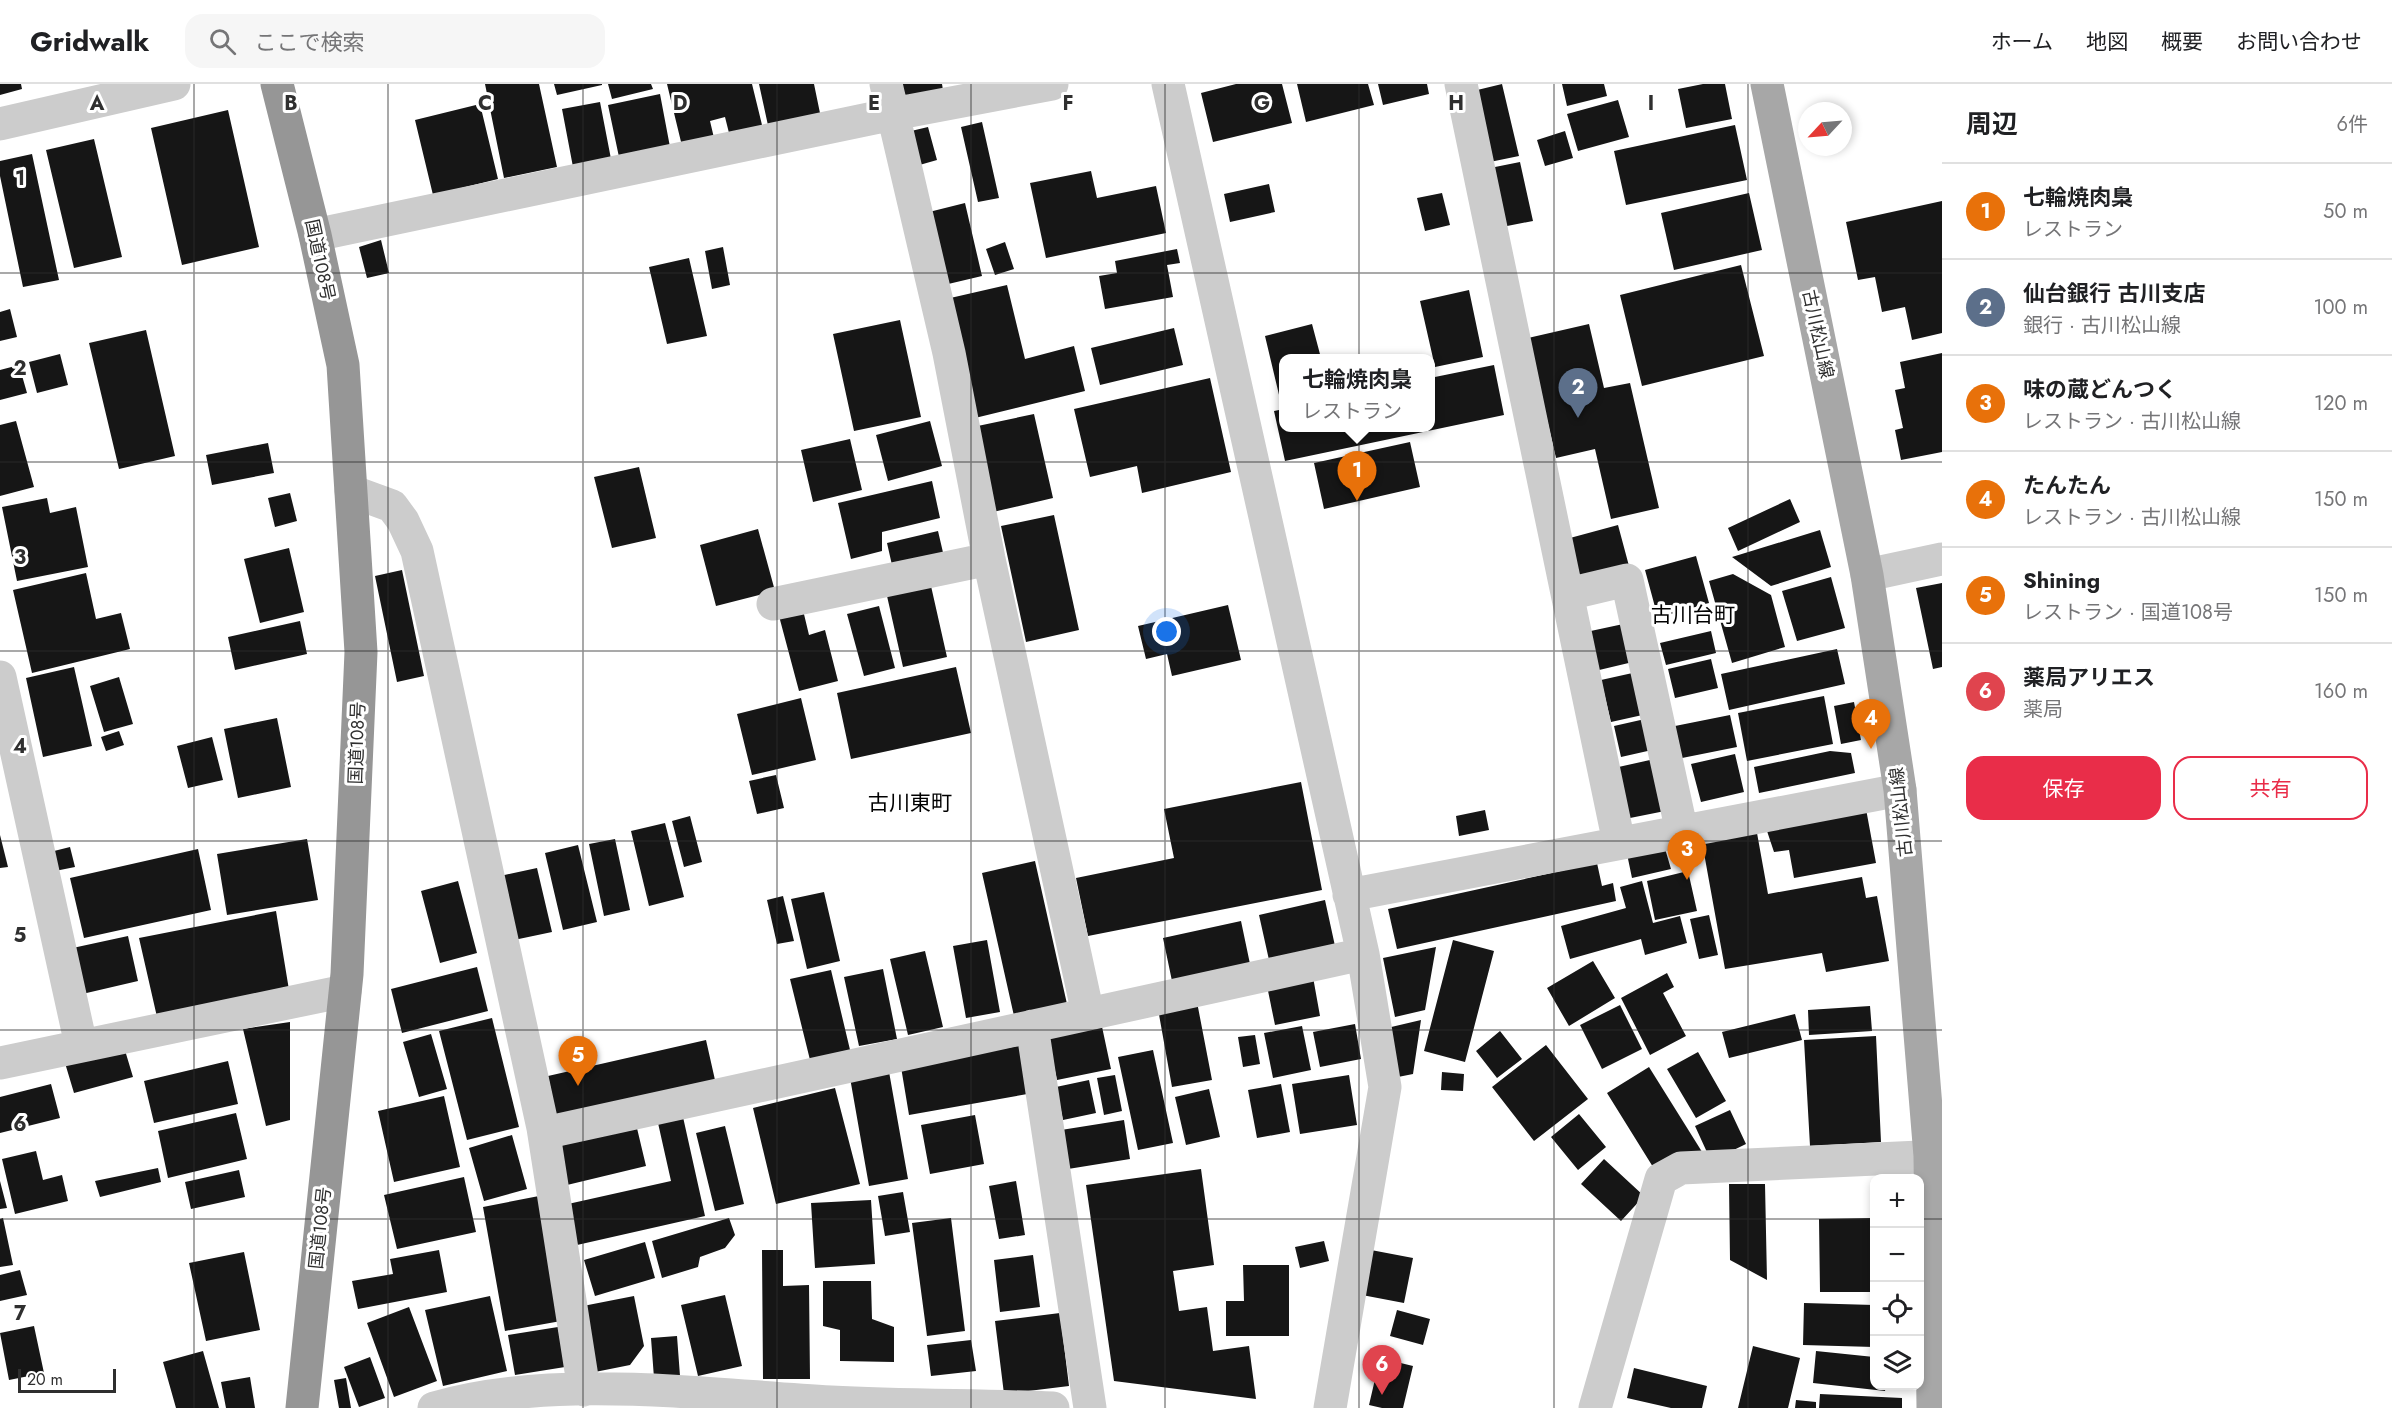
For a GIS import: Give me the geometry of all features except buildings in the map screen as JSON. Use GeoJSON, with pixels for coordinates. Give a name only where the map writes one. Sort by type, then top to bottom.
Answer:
{"type":"FeatureCollection","features":[{"type":"Feature","properties":{"kind":"highway","name":"国道108号"},"geometry":{"type":"LineString","coordinates":[[278,84],[315,235],[343,365],[361,652],[345,991],[302,1408]]}},
{"type":"Feature","properties":{"kind":"main road","name":"古川松山線"},"geometry":{"type":"LineString","coordinates":[[1767,84],[1867,575],[1900,790],[1936,1156],[1933,1408]]}},
{"type":"Feature","properties":{"kind":"street"},"geometry":{"type":"LineString","coordinates":[[0,124],[174,84]]}},
{"type":"Feature","properties":{"kind":"street"},"geometry":{"type":"LineString","coordinates":[[315,235],[889,99],[1052,84]]}},
{"type":"Feature","properties":{"kind":"street"},"geometry":{"type":"LineString","coordinates":[[1168,84],[1363,954],[1385,1087],[1330,1408]]}},
{"type":"Feature","properties":{"kind":"street"},"geometry":{"type":"LineString","coordinates":[[1461,84],[1619,843]]}},
{"type":"Feature","properties":{"kind":"street"},"geometry":{"type":"LineString","coordinates":[[889,99],[949,353],[989,560],[1088,1014]]}},
{"type":"Feature","properties":{"kind":"street"},"geometry":{"type":"LineString","coordinates":[[351,491],[392,506],[403,521],[417,551],[543,1133],[584,1390]]}},
{"type":"Feature","properties":{"kind":"street"},"geometry":{"type":"LineString","coordinates":[[1867,575],[1942,559]]}},
{"type":"Feature","properties":{"kind":"street"},"geometry":{"type":"LineString","coordinates":[[773,604],[989,560]]}},
{"type":"Feature","properties":{"kind":"street"},"geometry":{"type":"LineString","coordinates":[[1568,594],[1627,580],[1682,831]]}},
{"type":"Feature","properties":{"kind":"street"},"geometry":{"type":"LineString","coordinates":[[0,677],[81,1045]]}},
{"type":"Feature","properties":{"kind":"street"},"geometry":{"type":"LineString","coordinates":[[1349,895],[1900,790]]}},
{"type":"Feature","properties":{"kind":"street"},"geometry":{"type":"LineString","coordinates":[[543,1133],[1363,954]]}},
{"type":"Feature","properties":{"kind":"street"},"geometry":{"type":"LineString","coordinates":[[0,1063],[345,991]]}},
{"type":"Feature","properties":{"kind":"street"},"geometry":{"type":"LineString","coordinates":[[1032,1026],[1090,1408]]}},
{"type":"Feature","properties":{"kind":"street"},"geometry":{"type":"LineString","coordinates":[[1594,1408],[1661,1179],[1681,1168],[1936,1156]]}},
{"type":"Feature","properties":{"kind":"street"},"geometry":{"type":"LineString","coordinates":[[434,1408],[458,1401],[554,1399],[584,1390],[642,1390],[833,1402],[1053,1408]]}},
{"type":"Feature","properties":{"kind":"place","name":"仙台銀行 古川支店"},"geometry":{"type":"Point","coordinates":[1578,418]}},
{"type":"Feature","properties":{"kind":"place","name":"七輪焼肉梟"},"geometry":{"type":"Point","coordinates":[1357,501]}},
{"type":"Feature","properties":{"kind":"place","name":"たんたん"},"geometry":{"type":"Point","coordinates":[1871,749]}},
{"type":"Feature","properties":{"kind":"place","name":"味の蔵どんつく"},"geometry":{"type":"Point","coordinates":[1687,880]}},
{"type":"Feature","properties":{"kind":"place","name":"Shining"},"geometry":{"type":"Point","coordinates":[578,1086]}},
{"type":"Feature","properties":{"kind":"place","name":"薬局アリエス"},"geometry":{"type":"Point","coordinates":[1382,1395]}},
{"type":"Feature","properties":{"kind":"district","name":"古川台町"},"geometry":{"type":"Point","coordinates":[1693,615]}},
{"type":"Feature","properties":{"kind":"district","name":"古川東町"},"geometry":{"type":"Point","coordinates":[910,803]}}]}
